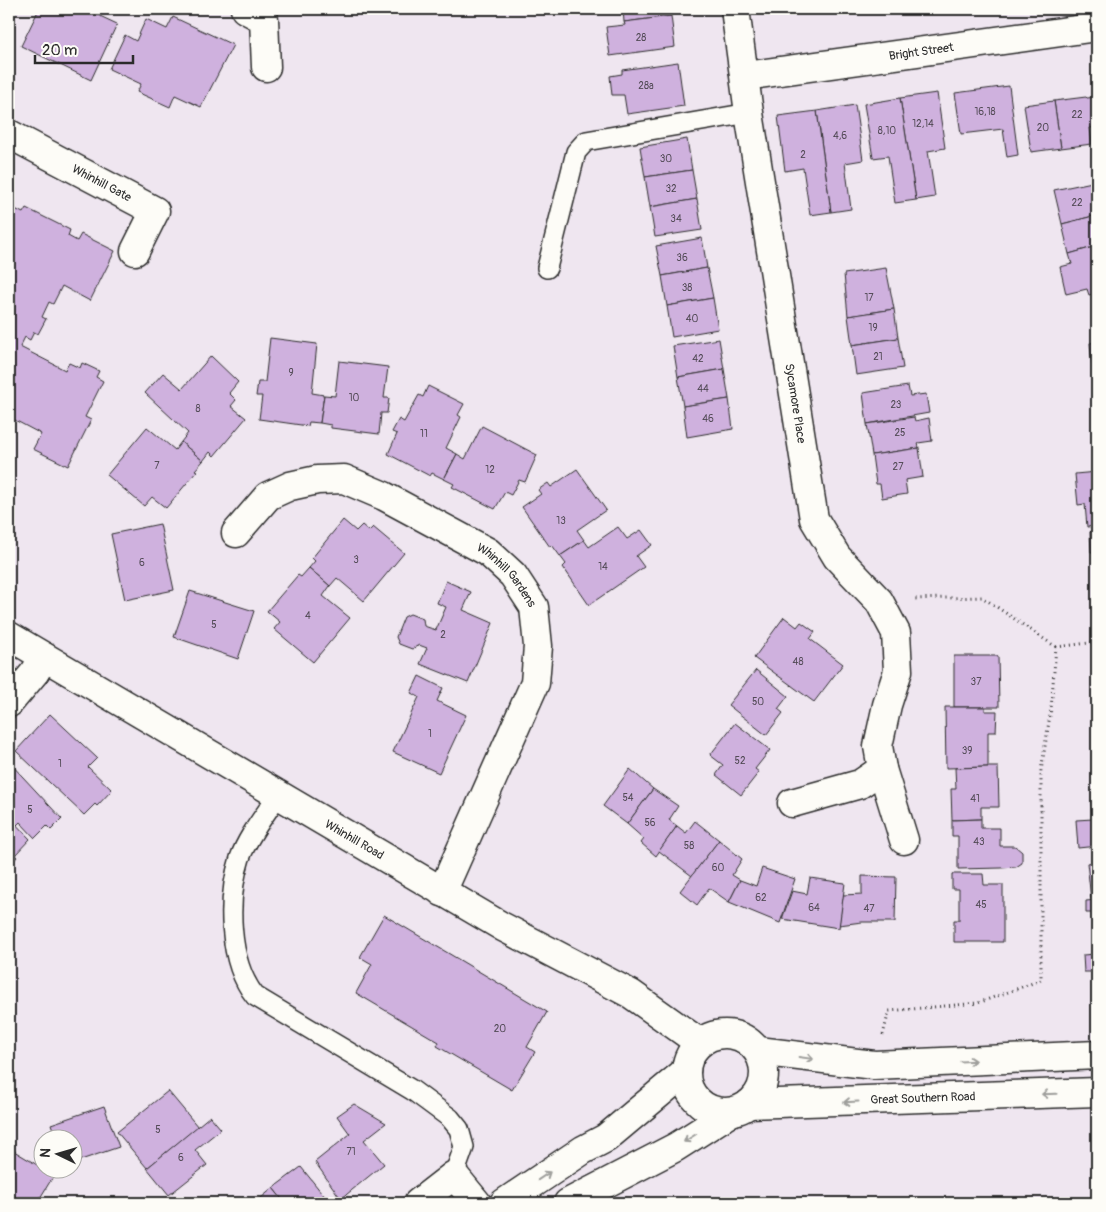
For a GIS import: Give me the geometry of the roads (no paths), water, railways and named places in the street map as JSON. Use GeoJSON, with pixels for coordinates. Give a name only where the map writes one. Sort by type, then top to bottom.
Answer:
{"type":"FeatureCollection","features":[{"type":"Feature","properties":{"kind":"street"},"geometry":{"type":"LineString","coordinates":[[245,9],[264,19],[266,67]]}},
{"type":"Feature","properties":{"kind":"street","name":"Sycamore Place"},"geometry":{"type":"LineString","coordinates":[[735,9],[749,113],[814,519],[837,558],[879,601],[896,633],[898,672],[886,705],[878,746],[882,769],[904,840]]}},
{"type":"Feature","properties":{"kind":"street","name":"Bright Street"},"geometry":{"type":"LineString","coordinates":[[745,76],[1097,27]]}},
{"type":"Feature","properties":{"kind":"street","name":"Whinhill Gate"},"geometry":{"type":"LineString","coordinates":[[9,134],[155,211],[135,251]]}},
{"type":"Feature","properties":{"kind":"street","name":"Whinhill Gardens"},"geometry":{"type":"LineString","coordinates":[[236,533],[268,496],[290,486],[317,480],[344,479],[384,496],[488,552],[513,575],[534,608],[538,646],[535,682],[442,892]]}},
{"type":"Feature","properties":{"kind":"street","name":"Whinhill Road"},"geometry":{"type":"LineString","coordinates":[[9,636],[442,892],[532,943],[631,994],[700,1043]]}},
{"type":"Feature","properties":{"kind":"street"},"geometry":{"type":"LineString","coordinates":[[9,703],[35,672],[44,657]]}},
{"type":"Feature","properties":{"kind":"street"},"geometry":{"type":"LineString","coordinates":[[792,803],[860,784],[882,769]]}},
{"type":"Feature","properties":{"kind":"street"},"geometry":{"type":"LineString","coordinates":[[504,1203],[583,1150],[606,1138],[686,1071],[693,1051],[700,1043],[711,1037],[724,1034],[737,1036],[749,1042],[758,1051],[763,1062],[762,1085],[757,1096],[676,1147],[568,1203]]}},
{"type":"Feature","properties":{"kind":"street"},"geometry":{"type":"LineString","coordinates":[[758,1051],[874,1066],[1097,1055]]}},
{"type":"Feature","properties":{"kind":"street"},"geometry":{"type":"LineString","coordinates":[[686,1071],[689,1085],[695,1097],[705,1106],[718,1111],[740,1108]]}},
{"type":"Feature","properties":{"kind":"street","name":"Great Southern Road"},"geometry":{"type":"LineString","coordinates":[[740,1108],[1097,1092]]}},
{"type":"Feature","properties":{"kind":"street"},"geometry":{"type":"LineString","coordinates":[[418,1203],[454,1175],[477,1203]]}},
{"type":"Feature","properties":{"kind":"lane"},"geometry":{"type":"LineString","coordinates":[[547,268],[576,152],[586,141],[749,113]]}},
{"type":"Feature","properties":{"kind":"lane"},"geometry":{"type":"LineString","coordinates":[[278,795],[247,844],[237,873],[234,901],[234,942],[237,964],[244,982],[255,996],[412,1090],[450,1118],[459,1128],[464,1146],[454,1175]]}}]}
